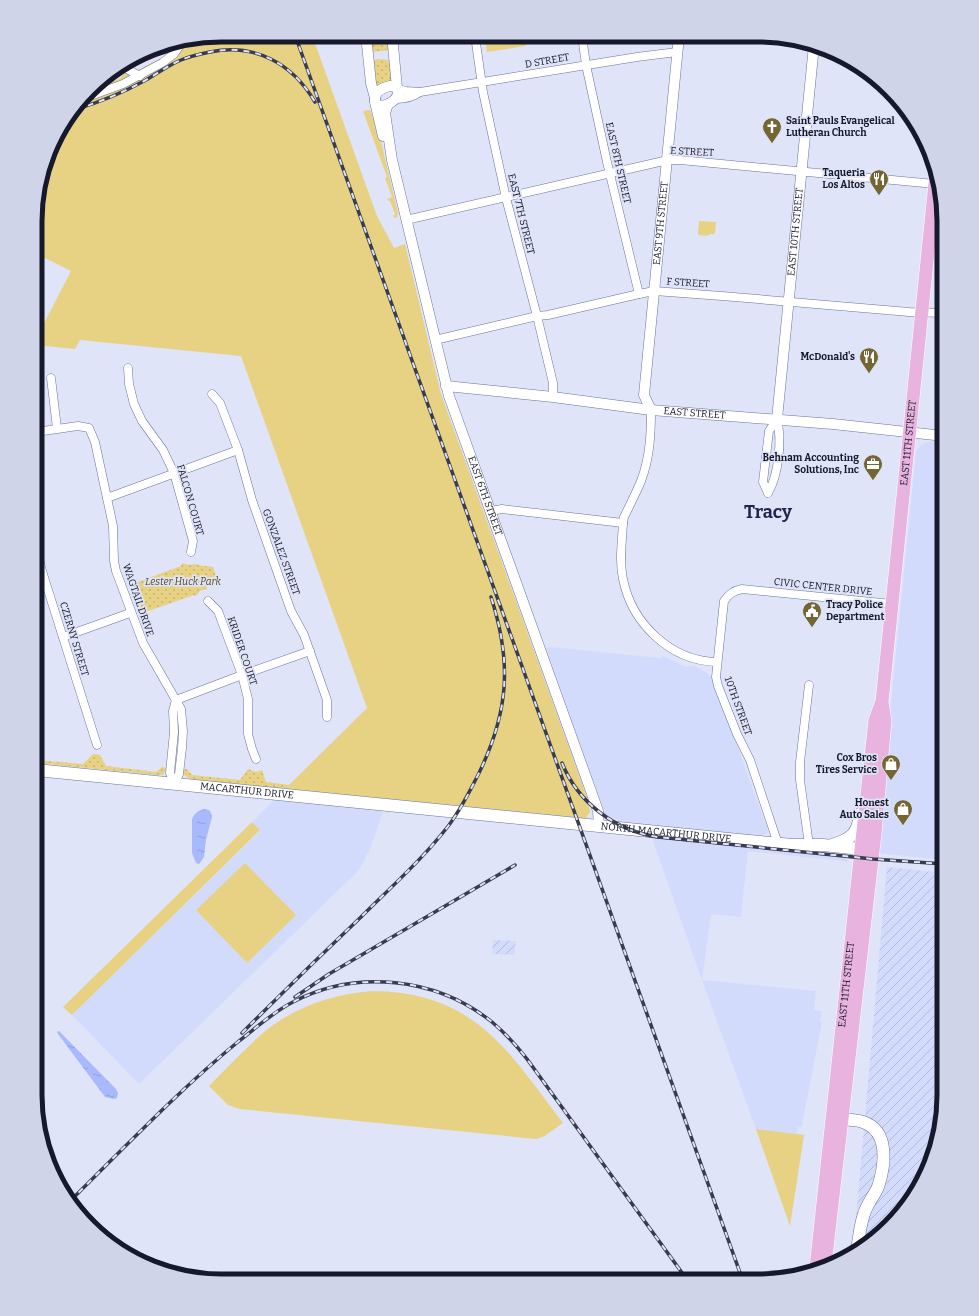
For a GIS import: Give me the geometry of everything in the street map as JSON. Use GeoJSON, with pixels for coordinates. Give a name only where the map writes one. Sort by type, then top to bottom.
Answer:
{"type":"FeatureCollection","features":[{"type":"Feature","properties":{"kind":"main road","name":"EAST 11TH STREET"},"geometry":{"type":"LineString","coordinates":[[816,1265],[837,1119],[867,850],[885,721],[882,702],[934,190]]}},
{"type":"Feature","properties":{"kind":"main road","name":"EAST 11TH STREET"},"geometry":{"type":"LineString","coordinates":[[867,850],[871,762],[875,720],[882,702]]}},
{"type":"Feature","properties":{"kind":"main road"},"geometry":{"type":"LineString","coordinates":[[830,846],[844,841],[851,836],[857,828],[864,780],[871,762]]}},
{"type":"Feature","properties":{"kind":"main road","name":"MACARTHUR DRIVE"},"geometry":{"type":"LineString","coordinates":[[42,771],[458,812]]}},
{"type":"Feature","properties":{"kind":"main road","name":"NORTH MACARTHUR DRIVE"},"geometry":{"type":"LineString","coordinates":[[458,812],[778,844],[830,846],[867,850]]}},
{"type":"Feature","properties":{"kind":"main road","name":"EAST 11TH STREET"},"geometry":{"type":"LineString","coordinates":[[826,1260],[837,1119]]}},
{"type":"Feature","properties":{"kind":"main road"},"geometry":{"type":"LineString","coordinates":[[837,1119],[864,1122],[873,1127],[879,1134],[884,1151],[882,1171],[877,1188],[863,1217],[858,1243]]}},
{"type":"Feature","properties":{"kind":"street","name":"EAST 6TH STREET"},"geometry":{"type":"LineString","coordinates":[[367,42],[369,68],[375,100],[386,146],[392,160]]}},
{"type":"Feature","properties":{"kind":"street","name":"EAST 6TH STREET"},"geometry":{"type":"LineString","coordinates":[[392,42],[395,95],[385,113],[392,160],[446,386],[598,811],[598,826]]}},
{"type":"Feature","properties":{"kind":"street","name":"EAST 7TH STREET"},"geometry":{"type":"LineString","coordinates":[[477,42],[482,82],[506,198],[553,383],[553,397]]}},
{"type":"Feature","properties":{"kind":"street","name":"EAST 8TH STREET"},"geometry":{"type":"LineString","coordinates":[[583,42],[586,65],[610,173],[639,294]]}},
{"type":"Feature","properties":{"kind":"street","name":"EAST 9TH STREET"},"geometry":{"type":"LineString","coordinates":[[651,410],[644,395],[678,42]]}},
{"type":"Feature","properties":{"kind":"street"},"geometry":{"type":"LineString","coordinates":[[93,95],[140,76],[170,58],[179,47]]}},
{"type":"Feature","properties":{"kind":"street","name":"EAST 10TH STREET"},"geometry":{"type":"LineString","coordinates":[[777,419],[769,430],[763,482],[768,493],[773,483],[779,447],[780,430],[777,419],[790,301],[813,50]]}},
{"type":"Feature","properties":{"kind":"street","name":"D STREET"},"geometry":{"type":"LineString","coordinates":[[395,95],[415,96],[420,92],[677,52]]}},
{"type":"Feature","properties":{"kind":"street"},"geometry":{"type":"LineString","coordinates":[[127,69],[140,76]]}},
{"type":"Feature","properties":{"kind":"street"},"geometry":{"type":"LineString","coordinates":[[390,86],[395,95],[380,105],[375,100],[378,92],[390,86]]}},
{"type":"Feature","properties":{"kind":"street","name":"E STREET"},"geometry":{"type":"LineString","coordinates":[[406,220],[668,160],[933,184]]}},
{"type":"Feature","properties":{"kind":"street","name":"F STREET"},"geometry":{"type":"LineString","coordinates":[[435,340],[654,291],[790,301],[896,311],[937,313]]}},
{"type":"Feature","properties":{"kind":"street","name":"FALCON COURT"},"geometry":{"type":"LineString","coordinates":[[128,368],[129,384],[134,404],[142,421],[163,450],[174,473],[193,541],[191,552]]}},
{"type":"Feature","properties":{"kind":"street"},"geometry":{"type":"LineString","coordinates":[[42,431],[57,428],[51,378]]}},
{"type":"Feature","properties":{"kind":"street","name":"EAST STREET"},"geometry":{"type":"LineString","coordinates":[[446,386],[553,397],[651,410],[777,419],[937,435]]}},
{"type":"Feature","properties":{"kind":"street","name":"GONZALEZ STREET"},"geometry":{"type":"LineString","coordinates":[[212,394],[220,403],[238,450],[252,500],[283,589],[291,611],[304,635],[310,651],[327,700],[327,717]]}},
{"type":"Feature","properties":{"kind":"street"},"geometry":{"type":"LineString","coordinates":[[651,410],[651,430],[646,465],[641,480],[624,517],[623,523],[621,562],[626,593],[634,610],[648,628],[664,644],[683,656],[704,662],[717,662]]}},
{"type":"Feature","properties":{"kind":"street","name":"WAGTAIL DRIVE"},"geometry":{"type":"LineString","coordinates":[[57,428],[78,426],[89,428],[95,442],[113,526],[114,561],[116,571],[142,643],[176,700]]}},
{"type":"Feature","properties":{"kind":"street"},"geometry":{"type":"LineString","coordinates":[[107,498],[238,450]]}},
{"type":"Feature","properties":{"kind":"street"},"geometry":{"type":"LineString","coordinates":[[491,511],[502,509],[623,523]]}},
{"type":"Feature","properties":{"kind":"street","name":"CZERNY STREET"},"geometry":{"type":"LineString","coordinates":[[42,571],[97,745]]}},
{"type":"Feature","properties":{"kind":"street","name":"CIVIC CENTER DRIVE"},"geometry":{"type":"LineString","coordinates":[[752,589],[892,604]]}},
{"type":"Feature","properties":{"kind":"street","name":"10TH STREET"},"geometry":{"type":"LineString","coordinates":[[752,589],[734,590],[724,601],[716,676],[718,686],[737,734],[750,760],[778,844]]}},
{"type":"Feature","properties":{"kind":"street","name":"KRIDER COURT"},"geometry":{"type":"LineString","coordinates":[[208,601],[218,611],[242,675],[248,699],[248,734],[256,759]]}},
{"type":"Feature","properties":{"kind":"street"},"geometry":{"type":"LineString","coordinates":[[63,637],[130,612]]}},
{"type":"Feature","properties":{"kind":"street"},"geometry":{"type":"LineString","coordinates":[[174,784],[170,773],[174,732],[173,711],[176,700],[310,651]]}},
{"type":"Feature","properties":{"kind":"street"},"geometry":{"type":"LineString","coordinates":[[809,685],[800,762],[800,780],[809,845]]}},
{"type":"Feature","properties":{"kind":"shaded area"},"geometry":{"type":"Polygon","coordinates":[[[930,441],[937,442],[937,859],[877,853],[916,452],[922,444],[930,441]]]}},
{"type":"Feature","properties":{"kind":"shaded area"},"geometry":{"type":"Polygon","coordinates":[[[550,647],[660,658],[663,656],[686,667],[697,667],[707,673],[717,689],[768,831],[767,834],[763,836],[621,822],[607,815],[604,811],[546,648],[550,647]]]}},
{"type":"Feature","properties":{"kind":"shaded area"},"geometry":{"type":"Polygon","coordinates":[[[272,800],[383,810],[370,849],[361,867],[356,873],[139,1084],[72,1015],[260,831],[252,822],[272,802],[272,800]]]}},
{"type":"Feature","properties":{"kind":"shaded area"},"geometry":{"type":"Polygon","coordinates":[[[652,835],[848,855],[847,863],[844,861],[748,851],[741,917],[711,914],[702,980],[652,835]]]}},
{"type":"Feature","properties":{"kind":"shaded area"},"geometry":{"type":"Polygon","coordinates":[[[887,867],[937,872],[937,1107],[934,1130],[928,1153],[919,1174],[907,1194],[885,1222],[854,1246],[887,867]]]}},
{"type":"Feature","properties":{"kind":"shaded area"},"geometry":{"type":"Polygon","coordinates":[[[493,940],[516,941],[514,955],[492,954],[493,940]]]}},
{"type":"Feature","properties":{"kind":"shaded area"},"geometry":{"type":"Polygon","coordinates":[[[702,980],[816,991],[814,1010],[822,1011],[820,1021],[822,1022],[802,1127],[798,1127],[797,1135],[756,1129],[702,980]]]}},
{"type":"Feature","properties":{"kind":"green space"},"geometry":{"type":"Polygon","coordinates":[[[209,42],[315,42],[377,216],[394,248],[405,244],[441,394],[588,800],[590,812],[586,818],[288,789],[289,785],[367,708],[241,356],[80,340],[75,349],[42,346],[42,327],[71,271],[42,256],[42,209],[45,186],[51,163],[72,122],[94,94],[103,86],[120,78],[123,74],[140,69],[163,57],[169,49],[186,45],[209,42]]]}},
{"type":"Feature","properties":{"kind":"green space"},"geometry":{"type":"Polygon","coordinates":[[[369,42],[390,42],[389,50],[371,52],[369,42]]]}},
{"type":"Feature","properties":{"kind":"green space"},"geometry":{"type":"Polygon","coordinates":[[[486,42],[526,42],[526,46],[487,52],[486,42]]]}},
{"type":"Feature","properties":{"kind":"green space"},"geometry":{"type":"Polygon","coordinates":[[[377,59],[390,60],[394,81],[377,90],[371,61],[377,59]]]}},
{"type":"Feature","properties":{"kind":"green space"},"geometry":{"type":"Polygon","coordinates":[[[370,110],[374,120],[376,120],[398,213],[397,217],[395,218],[393,216],[395,214],[390,201],[387,200],[392,197],[385,178],[387,177],[363,111],[370,110]]]}},
{"type":"Feature","properties":{"kind":"green space"},"geometry":{"type":"Polygon","coordinates":[[[699,221],[716,222],[715,233],[707,236],[699,235],[699,221]]]}},
{"type":"Feature","properties":{"kind":"green space","name":"Lester Huck Park"},"geometry":{"type":"Polygon","coordinates":[[[182,563],[213,567],[216,576],[207,589],[200,591],[196,596],[194,595],[140,614],[130,585],[181,566],[182,563]]]}},
{"type":"Feature","properties":{"kind":"green space"},"geometry":{"type":"Polygon","coordinates":[[[93,754],[100,755],[106,766],[156,772],[162,767],[167,768],[163,775],[156,775],[42,764],[42,761],[83,764],[93,754]]]}},
{"type":"Feature","properties":{"kind":"green space"},"geometry":{"type":"Polygon","coordinates":[[[183,769],[187,769],[192,775],[240,780],[248,769],[256,772],[262,770],[266,782],[289,785],[288,789],[190,779],[184,775],[183,769]]]}},
{"type":"Feature","properties":{"kind":"green space"},"geometry":{"type":"Polygon","coordinates":[[[252,822],[260,830],[72,1015],[63,1007],[252,822]]]}},
{"type":"Feature","properties":{"kind":"green space"},"geometry":{"type":"Polygon","coordinates":[[[245,863],[296,915],[247,963],[196,910],[245,863]]]}},
{"type":"Feature","properties":{"kind":"green space"},"geometry":{"type":"Polygon","coordinates":[[[372,991],[407,994],[437,1002],[463,1014],[485,1030],[505,1049],[563,1123],[543,1137],[536,1139],[240,1109],[228,1105],[209,1086],[264,1032],[288,1015],[328,999],[343,995],[372,991]]]}},
{"type":"Feature","properties":{"kind":"green space"},"geometry":{"type":"Polygon","coordinates":[[[756,1129],[804,1135],[790,1226],[757,1132],[756,1129]]]}},
{"type":"Feature","properties":{"kind":"water"},"geometry":{"type":"Polygon","coordinates":[[[205,809],[209,810],[212,817],[206,840],[204,857],[199,864],[196,863],[192,853],[192,819],[197,812],[205,809]]]}},
{"type":"Feature","properties":{"kind":"water"},"geometry":{"type":"Polygon","coordinates":[[[59,1031],[116,1089],[118,1093],[117,1098],[114,1099],[105,1097],[58,1034],[57,1032],[59,1031]]]}},
{"type":"Feature","properties":{"kind":"railway"},"geometry":{"type":"LineString","coordinates":[[298,42],[740,1274]]}},
{"type":"Feature","properties":{"kind":"railway"},"geometry":{"type":"LineString","coordinates":[[83,107],[121,93],[172,64],[184,59],[195,55],[226,50],[242,51],[271,59],[295,76],[306,88],[315,102]]}},
{"type":"Feature","properties":{"kind":"railway"},"geometry":{"type":"LineString","coordinates":[[242,1033],[418,861],[449,825],[465,800],[489,750],[502,707],[504,686],[502,643],[498,621],[491,597]]}},
{"type":"Feature","properties":{"kind":"railway"},"geometry":{"type":"LineString","coordinates":[[562,763],[578,791],[600,813],[628,829],[642,834],[658,837],[873,859],[937,864]]}},
{"type":"Feature","properties":{"kind":"railway"},"geometry":{"type":"LineString","coordinates":[[295,997],[329,974],[515,865]]}},
{"type":"Feature","properties":{"kind":"railway"},"geometry":{"type":"LineString","coordinates":[[74,1197],[195,1079],[239,1041],[279,1010],[293,1002],[317,992],[343,985],[369,982],[395,983],[421,987],[446,995],[470,1007],[492,1022],[515,1044],[683,1274]]}},
{"type":"Feature","properties":{"kind":"place","name":"Saint Pauls Evangelical Lutheran Church"},"geometry":{"type":"Point","coordinates":[772,144]}},
{"type":"Feature","properties":{"kind":"place","name":"Taqueria Los Altos"},"geometry":{"type":"Point","coordinates":[879,196]}},
{"type":"Feature","properties":{"kind":"place","name":"McDonald's"},"geometry":{"type":"Point","coordinates":[869,374]}},
{"type":"Feature","properties":{"kind":"place","name":"Behnam Accounting Solutions, Inc"},"geometry":{"type":"Point","coordinates":[873,481]}},
{"type":"Feature","properties":{"kind":"place","name":"Tracy Police Department"},"geometry":{"type":"Point","coordinates":[812,628]}},
{"type":"Feature","properties":{"kind":"place","name":"Cox Bros Tires Service"},"geometry":{"type":"Point","coordinates":[891,781]}},
{"type":"Feature","properties":{"kind":"place","name":"Honest Auto Sales"},"geometry":{"type":"Point","coordinates":[903,826]}},
{"type":"Feature","properties":{"kind":"district","name":"Tracy"},"geometry":{"type":"Point","coordinates":[768,512]}}]}
